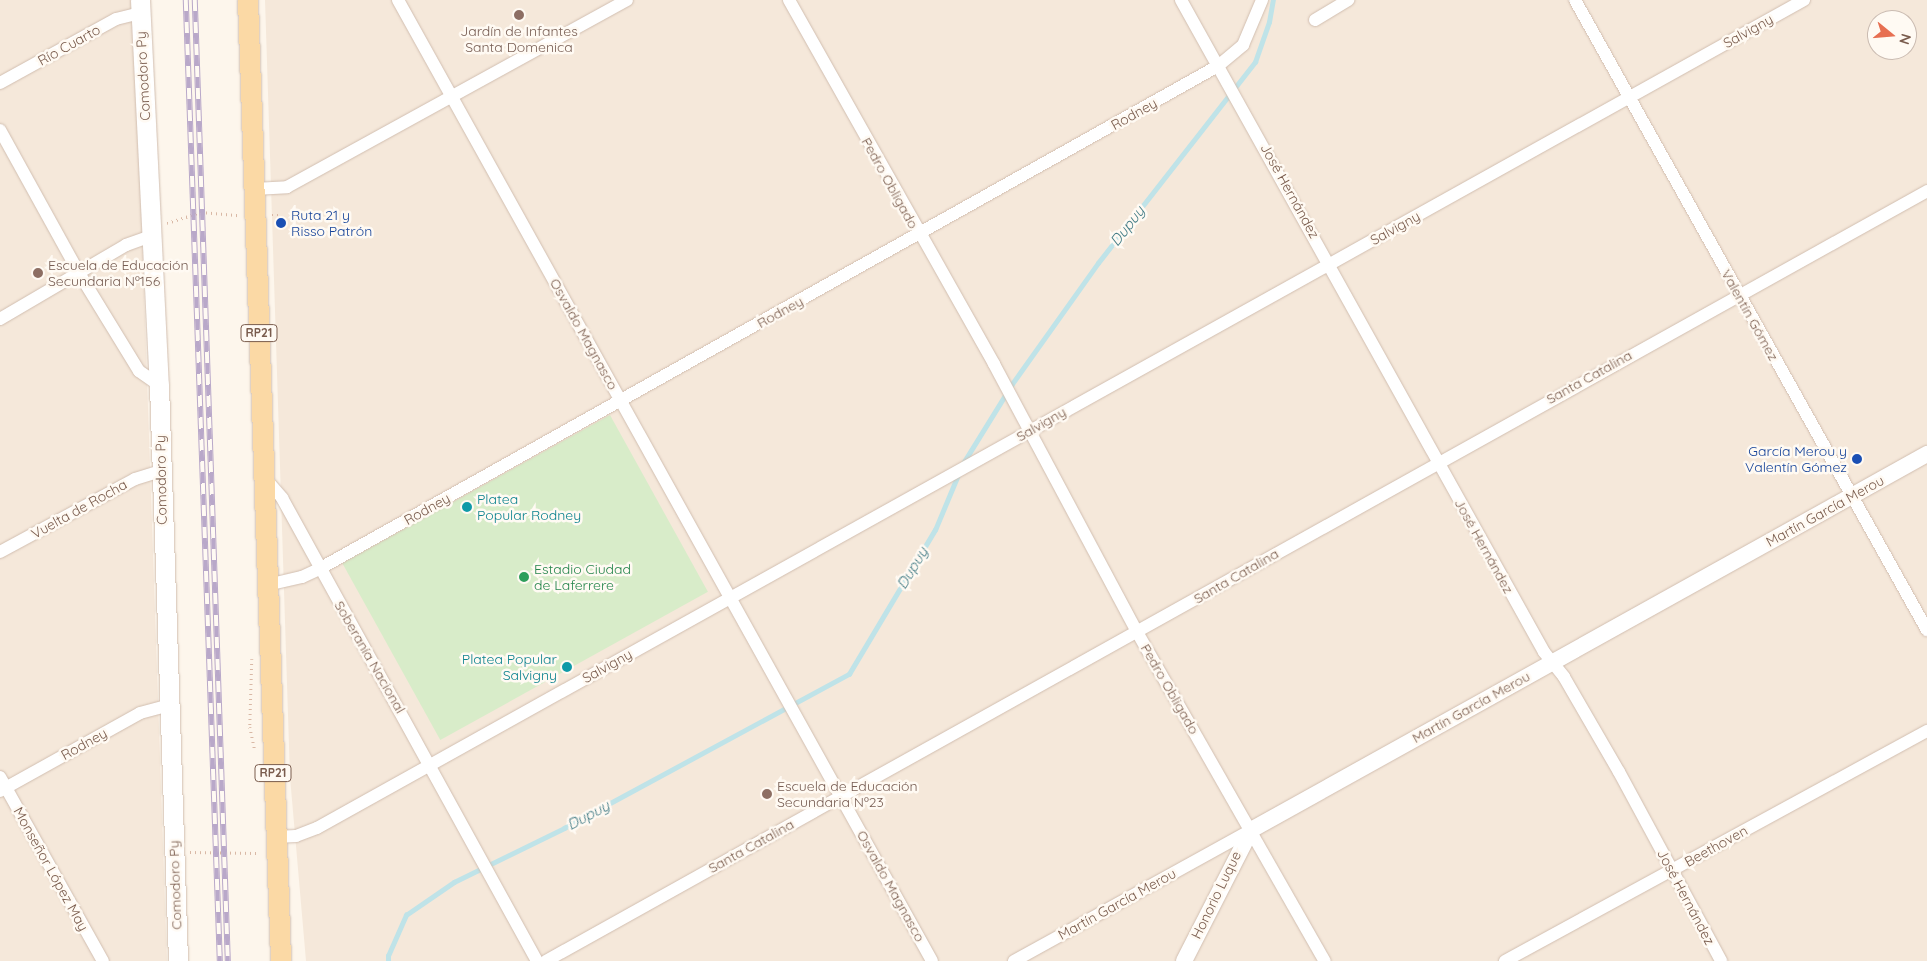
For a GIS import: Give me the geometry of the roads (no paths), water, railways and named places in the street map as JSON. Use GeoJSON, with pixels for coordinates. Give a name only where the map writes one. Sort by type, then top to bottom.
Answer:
{"type":"FeatureCollection","features":[{"type":"Feature","properties":{"kind":"main road","name":"RP21"},"geometry":{"type":"LineString","coordinates":[[248,0],[281,961]]}},
{"type":"Feature","properties":{"kind":"main road","name":"Comodoro Py"},"geometry":{"type":"LineString","coordinates":[[140,6],[159,385],[178,961]]}},
{"type":"Feature","properties":{"kind":"street","name":"Osvaldo Magnasco"},"geometry":{"type":"LineString","coordinates":[[398,0],[932,961]]}},
{"type":"Feature","properties":{"kind":"street"},"geometry":{"type":"LineString","coordinates":[[254,189],[287,187],[452,99],[626,0]]}},
{"type":"Feature","properties":{"kind":"street","name":"Pedro Obligado"},"geometry":{"type":"LineString","coordinates":[[789,0],[919,235],[994,364],[1137,632],[1325,961]]}},
{"type":"Feature","properties":{"kind":"street"},"geometry":{"type":"LineString","coordinates":[[1181,0],[1218,66]]}},
{"type":"Feature","properties":{"kind":"street","name":"Rodney"},"geometry":{"type":"LineString","coordinates":[[267,585],[284,583],[319,569],[1218,66],[1243,45],[1262,0]]}},
{"type":"Feature","properties":{"kind":"street"},"geometry":{"type":"LineString","coordinates":[[1315,20],[1348,0]]}},
{"type":"Feature","properties":{"kind":"street","name":"Valentín Gómez"},"geometry":{"type":"LineString","coordinates":[[1575,0],[1927,630]]}},
{"type":"Feature","properties":{"kind":"street","name":"Salvigny"},"geometry":{"type":"LineString","coordinates":[[276,845],[317,828],[432,765],[730,597],[986,456],[1029,430],[1804,0]]}},
{"type":"Feature","properties":{"kind":"street","name":"Río Cuarto"},"geometry":{"type":"LineString","coordinates":[[0,84],[140,6]]}},
{"type":"Feature","properties":{"kind":"street","name":"José Hernández"},"geometry":{"type":"LineString","coordinates":[[1218,66],[1330,264],[1437,461],[1552,663],[1619,772],[1721,961]]}},
{"type":"Feature","properties":{"kind":"street"},"geometry":{"type":"LineString","coordinates":[[0,130],[79,273],[139,371],[159,385]]}},
{"type":"Feature","properties":{"kind":"street","name":"Santa Catalina"},"geometry":{"type":"LineString","coordinates":[[546,961],[1137,632],[1437,461],[1927,191]]}},
{"type":"Feature","properties":{"kind":"street"},"geometry":{"type":"LineString","coordinates":[[0,319],[151,231]]}},
{"type":"Feature","properties":{"kind":"street","name":"Martín García Merou"},"geometry":{"type":"LineString","coordinates":[[1014,961],[1927,454]]}},
{"type":"Feature","properties":{"kind":"street","name":"Vuelta de Rocha"},"geometry":{"type":"LineString","coordinates":[[0,552],[135,479],[161,471]]}},
{"type":"Feature","properties":{"kind":"street","name":"Soberanía Nacional"},"geometry":{"type":"LineString","coordinates":[[264,478],[282,498],[319,569],[432,765],[537,961]]}},
{"type":"Feature","properties":{"kind":"street","name":"Rodney"},"geometry":{"type":"LineString","coordinates":[[2,785],[140,713],[170,705]]}},
{"type":"Feature","properties":{"kind":"street","name":"Beethoven"},"geometry":{"type":"LineString","coordinates":[[1505,961],[1927,731]]}},
{"type":"Feature","properties":{"kind":"street","name":"Monseñor López May"},"geometry":{"type":"LineString","coordinates":[[2,785],[103,961]]}},
{"type":"Feature","properties":{"kind":"street","name":"Honorio Luque"},"geometry":{"type":"LineString","coordinates":[[1184,961],[1251,830]]}},
{"type":"Feature","properties":{"kind":"waterway","name":"Dupuy"},"geometry":{"type":"LineString","coordinates":[[962,465],[1012,384],[1098,263],[1255,62],[1269,22],[1273,0]]}},
{"type":"Feature","properties":{"kind":"waterway","name":"Dupuy"},"geometry":{"type":"LineString","coordinates":[[388,961],[388,956],[406,915],[454,882],[564,828],[849,674],[935,530],[958,475]]}},
{"type":"Feature","properties":{"kind":"railway"},"geometry":{"type":"LineString","coordinates":[[186,0],[220,961]]}},
{"type":"Feature","properties":{"kind":"railway"},"geometry":{"type":"LineString","coordinates":[[195,0],[228,961]]}},
{"type":"Feature","properties":{"kind":"place","name":"Jardín de Infantes Santa Domenica"},"geometry":{"type":"Point","coordinates":[519,15]}},
{"type":"Feature","properties":{"kind":"place","name":"Ruta 21 y Risso Patrón"},"geometry":{"type":"Point","coordinates":[281,223]}},
{"type":"Feature","properties":{"kind":"place","name":"Escuela de Educación Secundaria Nº156"},"geometry":{"type":"Point","coordinates":[38,273]}},
{"type":"Feature","properties":{"kind":"place","name":"García Merou y Valentín Gómez"},"geometry":{"type":"Point","coordinates":[1857,459]}},
{"type":"Feature","properties":{"kind":"place","name":"Platea Popular Rodney"},"geometry":{"type":"Point","coordinates":[467,507]}},
{"type":"Feature","properties":{"kind":"place","name":"Estadio Ciudad de Laferrere"},"geometry":{"type":"Point","coordinates":[524,577]}},
{"type":"Feature","properties":{"kind":"place","name":"Platea Popular Salvigny"},"geometry":{"type":"Point","coordinates":[567,667]}},
{"type":"Feature","properties":{"kind":"place","name":"Escuela de Educación Secundaria Nº23"},"geometry":{"type":"Point","coordinates":[767,794]}}]}
